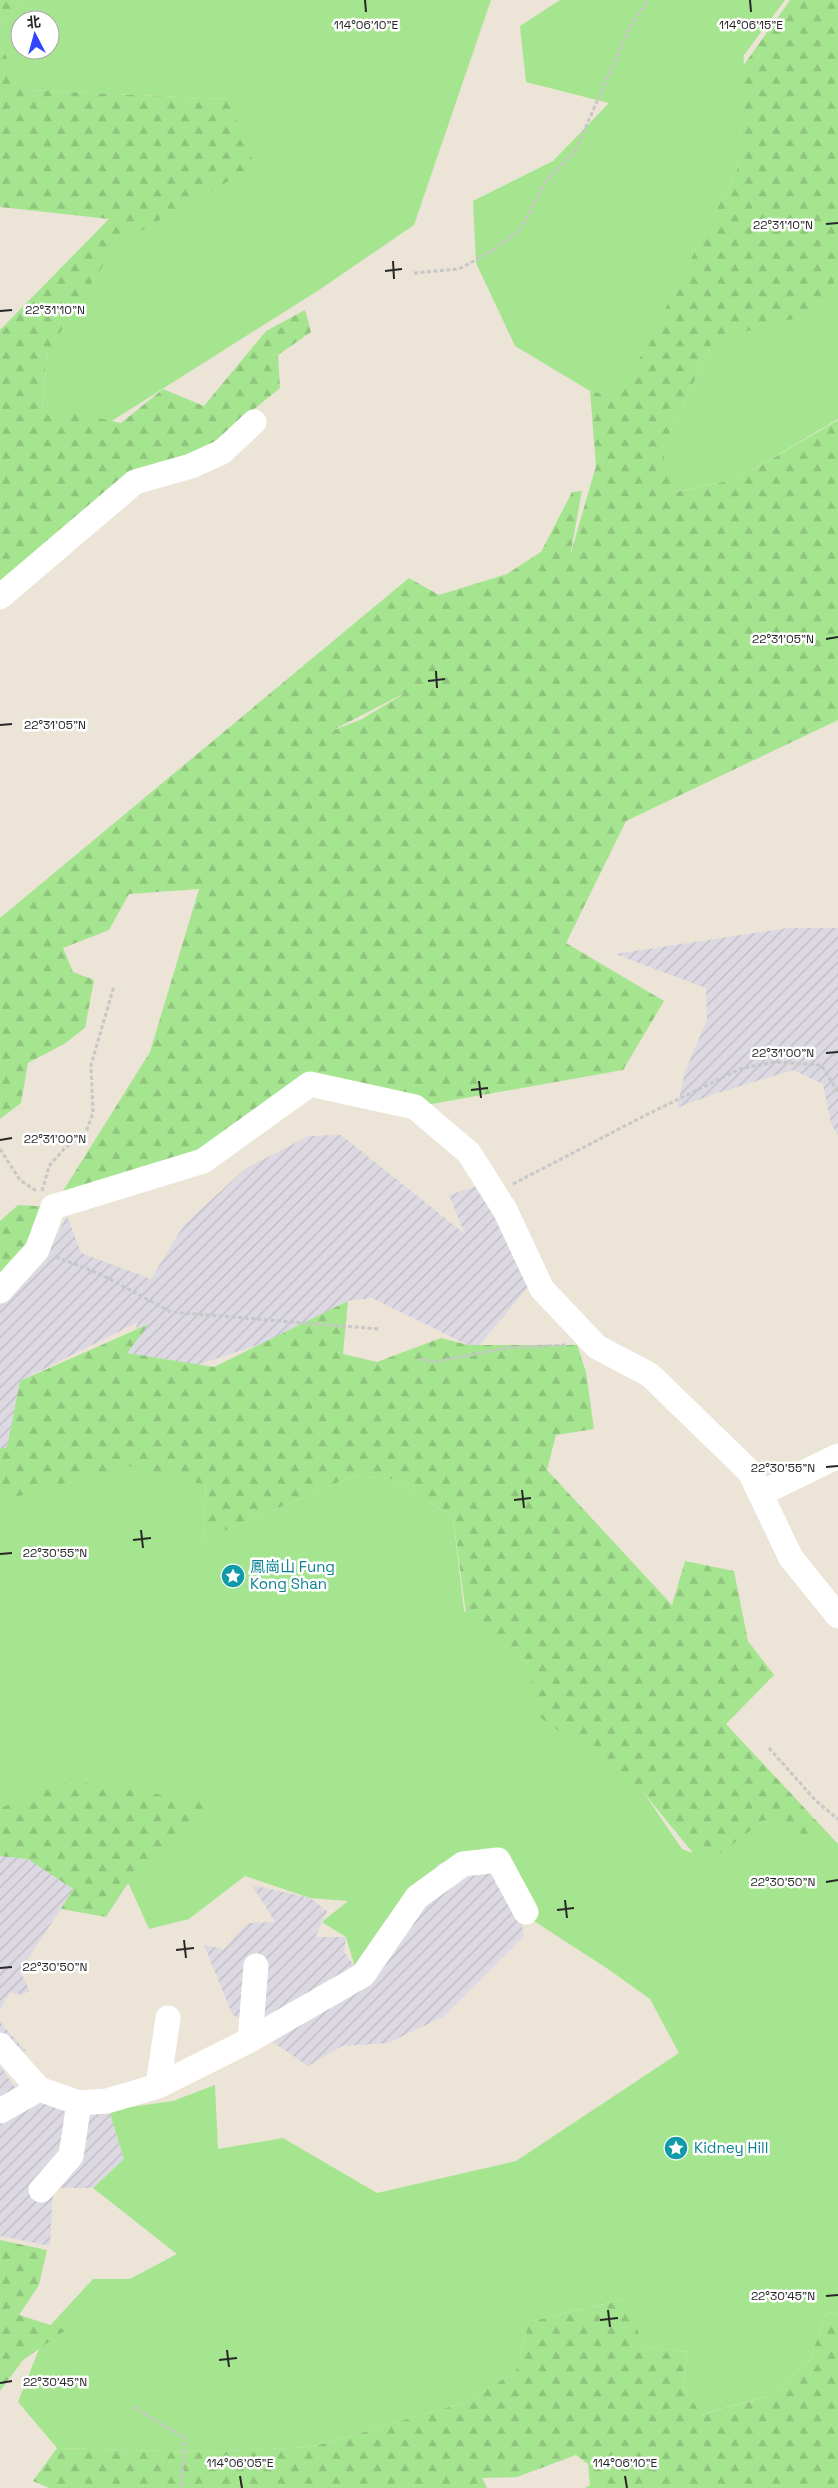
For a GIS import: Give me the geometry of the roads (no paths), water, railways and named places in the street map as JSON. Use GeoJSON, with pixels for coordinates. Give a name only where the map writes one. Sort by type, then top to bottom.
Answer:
{"type":"FeatureCollection","features":[{"type":"Feature","properties":{"kind":"lane"},"geometry":{"type":"LineString","coordinates":[[0,597],[135,482],[191,466],[222,452],[254,422]]}},
{"type":"Feature","properties":{"kind":"lane"},"geometry":{"type":"LineString","coordinates":[[0,1291],[36,1250],[47,1200],[203,1161],[310,1084],[415,1107],[469,1153],[505,1210],[542,1289],[596,1347],[650,1375],[750,1472],[791,1558],[838,1616]]}},
{"type":"Feature","properties":{"kind":"lane"},"geometry":{"type":"LineString","coordinates":[[760,1494],[838,1456]]}},
{"type":"Feature","properties":{"kind":"lane"},"geometry":{"type":"LineString","coordinates":[[0,2044],[39,2089],[78,2103],[107,2101],[158,2086],[250,2040],[363,1975],[417,1897],[463,1864],[498,1860],[526,1912]]}},
{"type":"Feature","properties":{"kind":"lane"},"geometry":{"type":"LineString","coordinates":[[250,2040],[256,1966]]}},
{"type":"Feature","properties":{"kind":"lane"},"geometry":{"type":"LineString","coordinates":[[158,2086],[168,2018]]}},
{"type":"Feature","properties":{"kind":"lane"},"geometry":{"type":"LineString","coordinates":[[0,2111],[39,2089]]}},
{"type":"Feature","properties":{"kind":"lane"},"geometry":{"type":"LineString","coordinates":[[41,2190],[70,2156],[78,2103]]}},
{"type":"Feature","properties":{"kind":"place","name":"鳳崗山 Fung Kong Shan"},"geometry":{"type":"Point","coordinates":[233,1576]}},
{"type":"Feature","properties":{"kind":"place","name":"Kidney Hill"},"geometry":{"type":"Point","coordinates":[676,2148]}}]}
